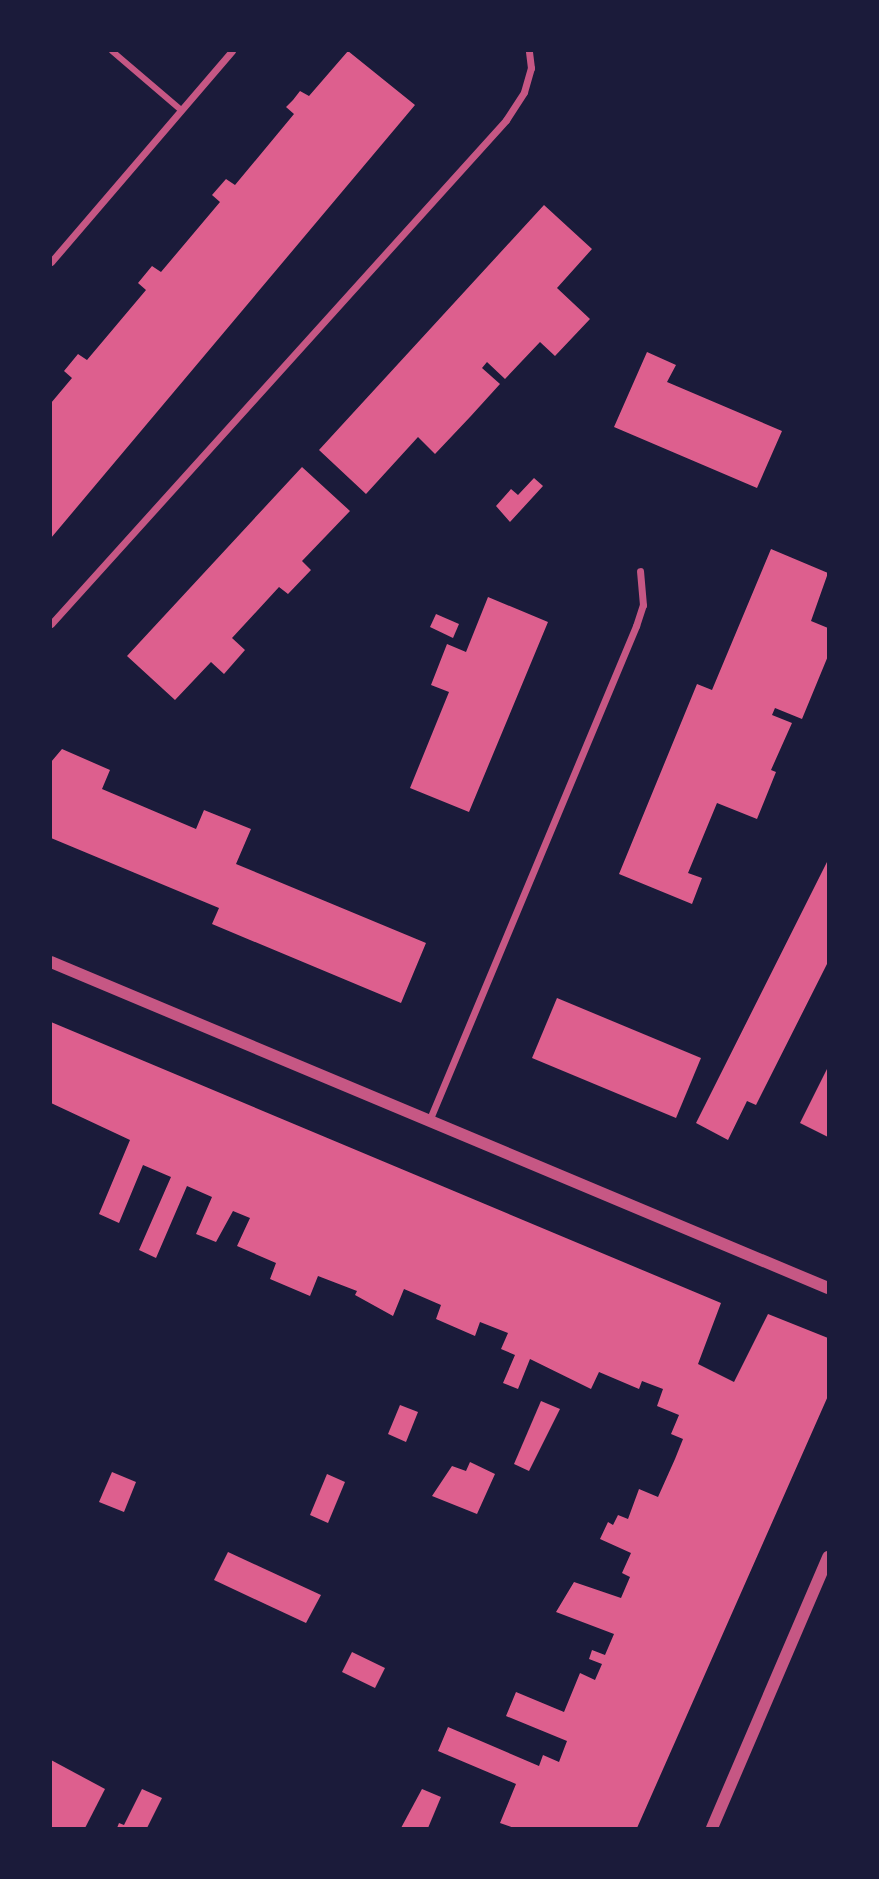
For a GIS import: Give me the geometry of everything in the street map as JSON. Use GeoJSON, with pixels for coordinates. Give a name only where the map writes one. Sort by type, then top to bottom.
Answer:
{"type":"FeatureCollection","features":[{"type":"Feature","properties":{"kind":"street"},"geometry":{"type":"LineString","coordinates":[[112,51],[181,110]]}},
{"type":"Feature","properties":{"kind":"street"},"geometry":{"type":"LineString","coordinates":[[51,262],[232,51]]}},
{"type":"Feature","properties":{"kind":"street"},"geometry":{"type":"LineString","coordinates":[[51,624],[506,120],[524,92],[531,68],[529,51]]}},
{"type":"Feature","properties":{"kind":"street"},"geometry":{"type":"LineString","coordinates":[[429,1121],[636,626],[643,606],[640,571]]}},
{"type":"Feature","properties":{"kind":"street"},"geometry":{"type":"LineString","coordinates":[[51,962],[828,1288]]}},
{"type":"Feature","properties":{"kind":"street"},"geometry":{"type":"LineString","coordinates":[[712,1828],[828,1557]]}},
{"type":"Feature","properties":{"kind":"building"},"geometry":{"type":"Polygon","coordinates":[[[348,51],[415,105],[51,538],[51,403],[72,378],[64,371],[78,354],[87,360],[146,290],[138,283],[152,266],[161,272],[220,202],[212,195],[226,179],[235,185],[294,114],[286,107],[300,91],[309,96],[348,51]]]}},
{"type":"Feature","properties":{"kind":"building"},"geometry":{"type":"Polygon","coordinates":[[[544,205],[592,249],[557,288],[590,319],[555,356],[540,342],[505,379],[487,362],[482,368],[500,384],[470,417],[435,454],[418,437],[366,494],[319,450],[544,205]]]}},
{"type":"Feature","properties":{"kind":"building"},"geometry":{"type":"Polygon","coordinates":[[[647,352],[676,365],[667,382],[782,431],[757,488],[614,427],[647,352]]]}},
{"type":"Feature","properties":{"kind":"building"},"geometry":{"type":"Polygon","coordinates":[[[302,467],[350,511],[302,561],[311,570],[288,594],[279,587],[232,638],[245,650],[224,674],[211,662],[175,700],[127,656],[302,467]]]}},
{"type":"Feature","properties":{"kind":"building"},"geometry":{"type":"Polygon","coordinates":[[[534,478],[543,486],[510,522],[496,506],[511,489],[518,495],[534,478]]]}},
{"type":"Feature","properties":{"kind":"building"},"geometry":{"type":"Polygon","coordinates":[[[771,549],[828,573],[811,621],[828,628],[828,656],[802,719],[775,708],[772,715],[792,723],[771,770],[776,772],[757,819],[717,803],[688,873],[702,878],[692,904],[619,874],[697,684],[712,690],[771,549]]]}},
{"type":"Feature","properties":{"kind":"building"},"geometry":{"type":"Polygon","coordinates":[[[488,597],[548,622],[469,812],[410,788],[449,692],[431,685],[447,644],[466,652],[488,597]]]}},
{"type":"Feature","properties":{"kind":"building"},"geometry":{"type":"Polygon","coordinates":[[[436,614],[459,624],[453,638],[430,627],[436,614]]]}},
{"type":"Feature","properties":{"kind":"building"},"geometry":{"type":"Polygon","coordinates":[[[62,749],[110,770],[102,789],[196,829],[204,810],[251,829],[236,864],[426,943],[401,1003],[212,924],[219,908],[51,838],[51,762],[62,749]]]}},
{"type":"Feature","properties":{"kind":"building"},"geometry":{"type":"Polygon","coordinates":[[[828,860],[828,962],[756,1105],[747,1101],[728,1140],[696,1123],[828,860]]]}},
{"type":"Feature","properties":{"kind":"building"},"geometry":{"type":"Polygon","coordinates":[[[557,998],[701,1058],[676,1118],[532,1058],[557,998]]]}},
{"type":"Feature","properties":{"kind":"building"},"geometry":{"type":"Polygon","coordinates":[[[51,1022],[721,1303],[698,1364],[734,1382],[768,1314],[828,1338],[828,1396],[637,1828],[514,1828],[500,1823],[516,1784],[438,1751],[448,1727],[539,1766],[543,1755],[559,1762],[567,1741],[506,1716],[516,1692],[564,1712],[580,1673],[595,1680],[602,1664],[589,1659],[592,1650],[605,1655],[614,1634],[556,1612],[574,1582],[621,1598],[630,1577],[622,1573],[631,1553],[600,1539],[608,1522],[613,1525],[618,1515],[628,1519],[639,1489],[658,1497],[675,1459],[683,1439],[671,1434],[679,1415],[657,1406],[663,1389],[642,1381],[639,1389],[599,1372],[591,1389],[530,1359],[518,1389],[503,1383],[515,1355],[501,1349],[508,1333],[480,1322],[475,1336],[436,1319],[441,1305],[404,1289],[393,1316],[355,1295],[357,1291],[318,1276],[310,1296],[270,1279],[276,1263],[237,1246],[250,1218],[233,1211],[216,1242],[196,1234],[212,1197],[187,1186],[156,1258],[139,1250],[171,1177],[143,1165],[119,1223],[99,1214],[130,1140],[51,1103],[51,1022]]]}},
{"type":"Feature","properties":{"kind":"building"},"geometry":{"type":"Polygon","coordinates":[[[828,1067],[828,1137],[800,1123],[828,1067]]]}},
{"type":"Feature","properties":{"kind":"building"},"geometry":{"type":"Polygon","coordinates":[[[541,1401],[560,1409],[529,1471],[514,1464],[541,1401]]]}},
{"type":"Feature","properties":{"kind":"building"},"geometry":{"type":"Polygon","coordinates":[[[400,1405],[418,1412],[406,1442],[388,1434],[400,1405]]]}},
{"type":"Feature","properties":{"kind":"building"},"geometry":{"type":"Polygon","coordinates":[[[470,1462],[495,1474],[477,1514],[432,1496],[452,1466],[466,1471],[470,1462]]]}},
{"type":"Feature","properties":{"kind":"building"},"geometry":{"type":"Polygon","coordinates":[[[112,1472],[136,1482],[124,1512],[99,1502],[112,1472]]]}},
{"type":"Feature","properties":{"kind":"building"},"geometry":{"type":"Polygon","coordinates":[[[327,1474],[345,1482],[328,1523],[310,1515],[327,1474]]]}},
{"type":"Feature","properties":{"kind":"building"},"geometry":{"type":"Polygon","coordinates":[[[228,1552],[321,1595],[306,1623],[214,1580],[228,1552]]]}},
{"type":"Feature","properties":{"kind":"building"},"geometry":{"type":"Polygon","coordinates":[[[352,1652],[385,1668],[375,1688],[342,1672],[352,1652]]]}},
{"type":"Feature","properties":{"kind":"building"},"geometry":{"type":"Polygon","coordinates":[[[51,1760],[105,1789],[85,1828],[51,1828],[51,1760]]]}},
{"type":"Feature","properties":{"kind":"building"},"geometry":{"type":"Polygon","coordinates":[[[142,1789],[162,1798],[147,1828],[117,1828],[119,1823],[124,1825],[142,1789]]]}},
{"type":"Feature","properties":{"kind":"building"},"geometry":{"type":"Polygon","coordinates":[[[422,1789],[441,1797],[428,1828],[401,1828],[422,1789]]]}}]}
